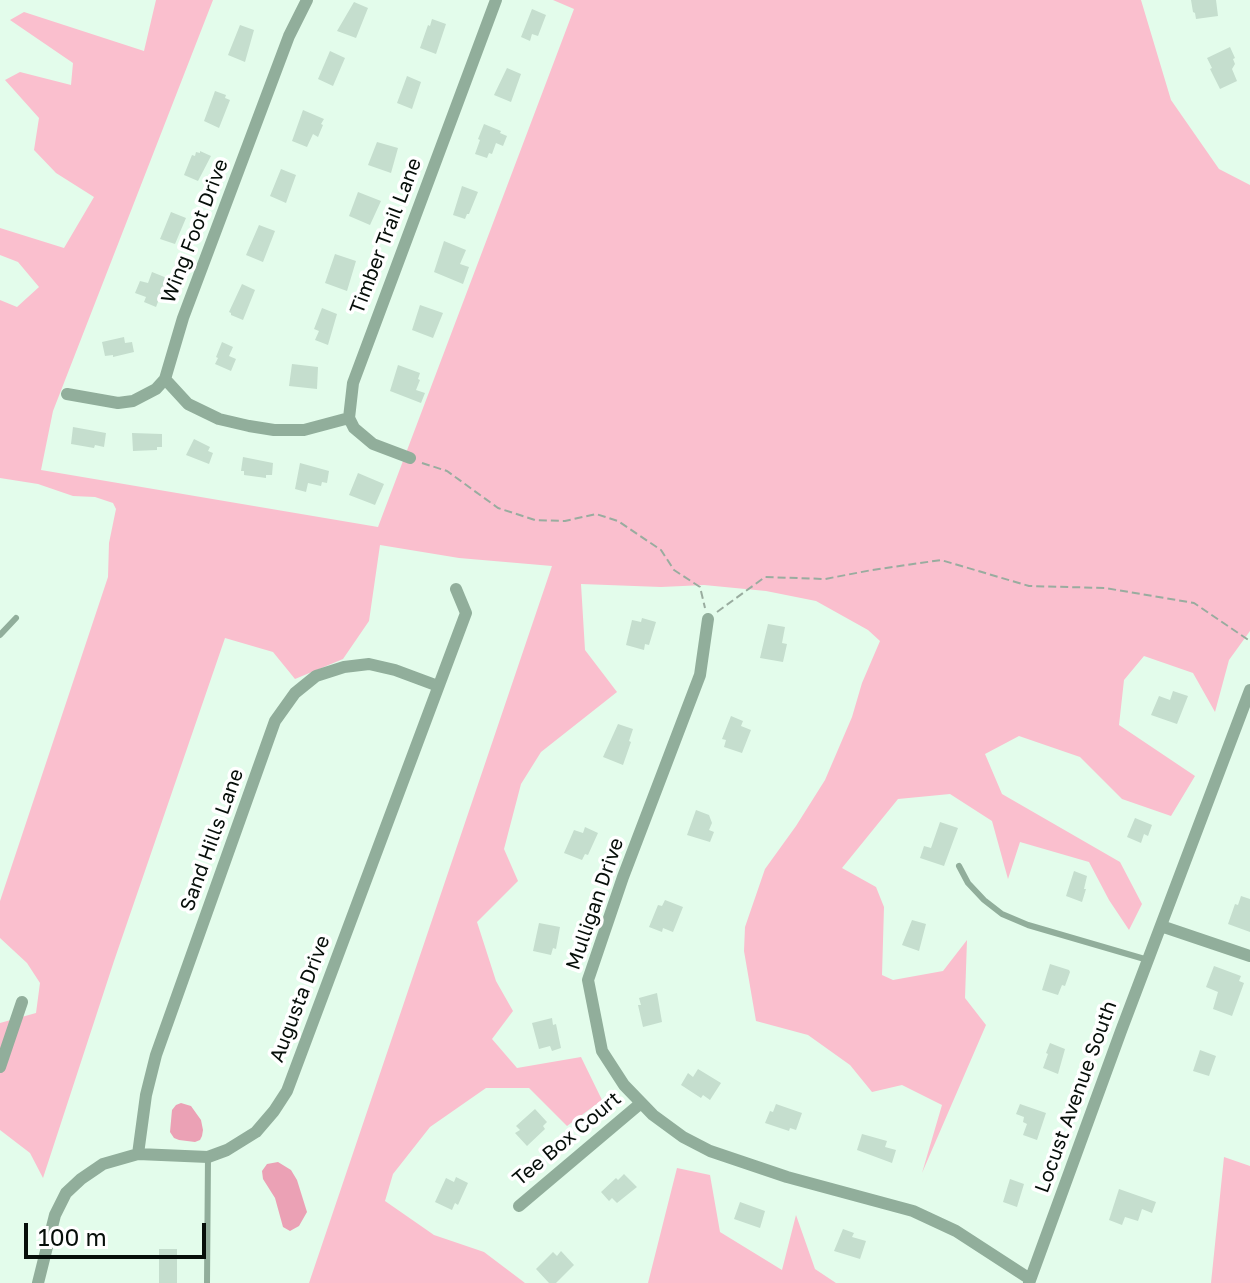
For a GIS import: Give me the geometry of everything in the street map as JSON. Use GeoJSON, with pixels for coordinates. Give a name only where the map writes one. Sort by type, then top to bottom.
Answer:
{"type":"FeatureCollection","features":[{"type":"Feature","properties":{"kind":"street","name":"Wing Foot Drive"},"geometry":{"type":"LineString","coordinates":[[165,379],[183,318],[289,36],[307,0]]}},
{"type":"Feature","properties":{"kind":"street","name":"Timber Trail Lane"},"geometry":{"type":"LineString","coordinates":[[349,418],[353,383],[360,362],[496,0]]}},
{"type":"Feature","properties":{"kind":"street"},"geometry":{"type":"LineString","coordinates":[[67,394],[118,403],[133,401],[156,389],[165,379],[188,404],[219,419],[274,430],[304,430],[349,418],[354,428],[373,444],[410,458]]}},
{"type":"Feature","properties":{"kind":"street","name":"Augusta Drive"},"geometry":{"type":"LineString","coordinates":[[38,1283],[55,1215],[66,1193],[81,1179],[103,1164],[138,1154],[208,1157],[227,1150],[256,1132],[287,1091],[466,613],[456,589]]}},
{"type":"Feature","properties":{"kind":"street","name":"Mulligan Drive"},"geometry":{"type":"LineString","coordinates":[[708,619],[700,675],[623,877],[588,980],[602,1051],[624,1085],[653,1115],[683,1137],[710,1151],[787,1177],[913,1211],[956,1231],[1029,1281]]}},
{"type":"Feature","properties":{"kind":"street","name":"Sand Hills Lane"},"geometry":{"type":"LineString","coordinates":[[138,1154],[146,1095],[156,1055],[275,721],[295,693],[316,676],[344,667],[369,664],[438,686]]}},
{"type":"Feature","properties":{"kind":"street","name":"Locust Avenue South"},"geometry":{"type":"LineString","coordinates":[[1029,1281],[1161,926],[1246,716],[1250,690]]}},
{"type":"Feature","properties":{"kind":"street"},"geometry":{"type":"LineString","coordinates":[[1161,926],[1250,956]]}},
{"type":"Feature","properties":{"kind":"street"},"geometry":{"type":"LineString","coordinates":[[0,1067],[22,1002]]}},
{"type":"Feature","properties":{"kind":"street","name":"Tee Box Court"},"geometry":{"type":"LineString","coordinates":[[519,1206],[641,1103]]}},
{"type":"Feature","properties":{"kind":"lane"},"geometry":{"type":"LineString","coordinates":[[0,635],[16,618]]}},
{"type":"Feature","properties":{"kind":"lane"},"geometry":{"type":"LineString","coordinates":[[959,866],[968,883],[1002,914],[1148,960]]}},
{"type":"Feature","properties":{"kind":"lane"},"geometry":{"type":"LineString","coordinates":[[207,1283],[208,1157]]}},
{"type":"Feature","properties":{"kind":"path"},"geometry":{"type":"LineString","coordinates":[[410,458],[447,471],[498,508],[535,520],[565,521],[596,514],[618,521],[661,550],[674,570],[700,587],[708,619],[765,577],[825,579],[941,560],[1029,586],[1105,588],[1194,603],[1250,641]]}},
{"type":"Feature","properties":{"kind":"shaded area"},"geometry":{"type":"Polygon","coordinates":[[[156,0],[213,0],[53,411],[41,470],[378,527],[574,9],[553,0],[1141,0],[1171,100],[1219,169],[1250,185],[1250,631],[1229,660],[1215,712],[1193,673],[1144,656],[1124,680],[1119,725],[1195,776],[1171,816],[1122,799],[1080,757],[1019,736],[985,754],[1002,794],[1120,862],[1142,904],[1129,930],[1089,862],[1020,842],[1008,879],[992,821],[950,794],[898,799],[842,868],[876,887],[884,907],[882,975],[893,980],[943,971],[967,940],[965,998],[986,1025],[922,1173],[942,1105],[902,1085],[872,1092],[850,1065],[808,1035],[756,1021],[744,951],[745,927],[765,869],[825,780],[880,641],[868,630],[816,601],[766,591],[704,585],[581,584],[585,650],[617,692],[541,752],[521,784],[504,849],[518,881],[477,922],[496,981],[513,1011],[492,1039],[517,1068],[581,1057],[602,1100],[567,1126],[529,1088],[486,1088],[430,1127],[393,1174],[385,1201],[434,1235],[484,1252],[525,1283],[309,1283],[552,566],[459,558],[380,545],[369,621],[343,659],[295,679],[273,652],[225,638],[43,1178],[30,1153],[0,1130],[0,1023],[36,1013],[40,983],[27,963],[0,938],[0,901],[108,577],[109,543],[116,509],[113,503],[95,497],[73,496],[38,484],[0,478],[0,300],[17,307],[39,287],[18,262],[0,255],[0,228],[64,248],[94,197],[56,173],[34,150],[39,118],[5,80],[20,72],[71,85],[73,63],[10,20],[24,12],[144,51],[156,0]]]}},
{"type":"Feature","properties":{"kind":"shaded area"},"geometry":{"type":"Polygon","coordinates":[[[181,1103],[191,1106],[201,1120],[203,1130],[200,1140],[179,1140],[170,1132],[172,1110],[181,1103]]]}},
{"type":"Feature","properties":{"kind":"shaded area"},"geometry":{"type":"Polygon","coordinates":[[[1224,1157],[1250,1166],[1250,1283],[1211,1283],[1224,1157]]]}},
{"type":"Feature","properties":{"kind":"shaded area"},"geometry":{"type":"Polygon","coordinates":[[[278,1162],[291,1170],[297,1180],[307,1212],[299,1226],[290,1231],[283,1227],[275,1198],[263,1179],[262,1171],[267,1164],[278,1162]]]}},
{"type":"Feature","properties":{"kind":"shaded area"},"geometry":{"type":"Polygon","coordinates":[[[677,1168],[710,1175],[720,1232],[782,1270],[796,1215],[815,1269],[836,1283],[648,1283],[677,1168]]]}},
{"type":"Feature","properties":{"kind":"building"},"geometry":{"type":"Polygon","coordinates":[[[1191,0],[1216,0],[1218,16],[1196,19],[1191,0]]]}},
{"type":"Feature","properties":{"kind":"building"},"geometry":{"type":"Polygon","coordinates":[[[354,2],[368,8],[356,38],[337,31],[354,2]]]}},
{"type":"Feature","properties":{"kind":"building"},"geometry":{"type":"Polygon","coordinates":[[[532,9],[546,15],[538,36],[532,34],[530,41],[521,37],[532,9]]]}},
{"type":"Feature","properties":{"kind":"building"},"geometry":{"type":"Polygon","coordinates":[[[432,19],[446,24],[436,54],[420,48],[432,19]]]}},
{"type":"Feature","properties":{"kind":"building"},"geometry":{"type":"Polygon","coordinates":[[[240,25],[254,30],[245,62],[228,55],[240,25]]]}},
{"type":"Feature","properties":{"kind":"building"},"geometry":{"type":"Polygon","coordinates":[[[1230,47],[1235,58],[1232,69],[1237,81],[1220,89],[1207,58],[1230,47]]]}},
{"type":"Feature","properties":{"kind":"building"},"geometry":{"type":"Polygon","coordinates":[[[330,51],[345,58],[333,86],[318,79],[330,51]]]}},
{"type":"Feature","properties":{"kind":"building"},"geometry":{"type":"Polygon","coordinates":[[[507,68],[521,74],[511,102],[494,95],[507,68]]]}},
{"type":"Feature","properties":{"kind":"building"},"geometry":{"type":"Polygon","coordinates":[[[407,76],[421,82],[412,109],[397,103],[407,76]]]}},
{"type":"Feature","properties":{"kind":"building"},"geometry":{"type":"Polygon","coordinates":[[[215,91],[230,100],[219,128],[204,121],[215,91]]]}},
{"type":"Feature","properties":{"kind":"building"},"geometry":{"type":"Polygon","coordinates":[[[303,110],[324,119],[318,137],[313,134],[307,147],[292,141],[303,110]]]}},
{"type":"Feature","properties":{"kind":"building"},"geometry":{"type":"Polygon","coordinates":[[[484,124],[507,136],[503,146],[496,143],[487,158],[475,154],[484,124]]]}},
{"type":"Feature","properties":{"kind":"building"},"geometry":{"type":"Polygon","coordinates":[[[377,142],[398,148],[391,173],[368,165],[377,142]]]}},
{"type":"Feature","properties":{"kind":"building"},"geometry":{"type":"Polygon","coordinates":[[[200,151],[211,156],[198,181],[184,175],[192,155],[200,151]]]}},
{"type":"Feature","properties":{"kind":"building"},"geometry":{"type":"Polygon","coordinates":[[[281,169],[296,175],[286,203],[270,196],[281,169]]]}},
{"type":"Feature","properties":{"kind":"building"},"geometry":{"type":"Polygon","coordinates":[[[462,186],[478,192],[465,219],[453,215],[462,186]]]}},
{"type":"Feature","properties":{"kind":"building"},"geometry":{"type":"Polygon","coordinates":[[[358,192],[381,201],[370,225],[349,216],[358,192]]]}},
{"type":"Feature","properties":{"kind":"building"},"geometry":{"type":"Polygon","coordinates":[[[171,212],[186,218],[175,244],[160,239],[171,212]]]}},
{"type":"Feature","properties":{"kind":"building"},"geometry":{"type":"Polygon","coordinates":[[[259,225],[275,231],[263,262],[246,255],[259,225]]]}},
{"type":"Feature","properties":{"kind":"building"},"geometry":{"type":"Polygon","coordinates":[[[444,241],[466,250],[460,264],[469,267],[463,284],[434,272],[444,241]]]}},
{"type":"Feature","properties":{"kind":"building"},"geometry":{"type":"Polygon","coordinates":[[[335,254],[356,261],[347,291],[325,283],[335,254]]]}},
{"type":"Feature","properties":{"kind":"building"},"geometry":{"type":"Polygon","coordinates":[[[152,272],[167,278],[156,307],[144,302],[146,297],[135,293],[140,281],[148,283],[152,272]]]}},
{"type":"Feature","properties":{"kind":"building"},"geometry":{"type":"Polygon","coordinates":[[[242,284],[255,290],[243,320],[229,312],[242,284]]]}},
{"type":"Feature","properties":{"kind":"building"},"geometry":{"type":"Polygon","coordinates":[[[420,305],[443,313],[433,338],[412,330],[420,305]]]}},
{"type":"Feature","properties":{"kind":"building"},"geometry":{"type":"Polygon","coordinates":[[[322,308],[337,314],[328,345],[315,340],[319,331],[314,329],[322,308]]]}},
{"type":"Feature","properties":{"kind":"building"},"geometry":{"type":"Polygon","coordinates":[[[124,337],[125,343],[132,342],[134,352],[105,356],[102,342],[124,337]]]}},
{"type":"Feature","properties":{"kind":"building"},"geometry":{"type":"Polygon","coordinates":[[[222,342],[233,347],[229,356],[236,359],[231,371],[215,364],[222,342]]]}},
{"type":"Feature","properties":{"kind":"building"},"geometry":{"type":"Polygon","coordinates":[[[292,364],[318,367],[317,389],[289,386],[292,364]]]}},
{"type":"Feature","properties":{"kind":"building"},"geometry":{"type":"Polygon","coordinates":[[[398,365],[420,373],[416,390],[425,393],[421,403],[390,391],[398,365]]]}},
{"type":"Feature","properties":{"kind":"building"},"geometry":{"type":"Polygon","coordinates":[[[73,427],[106,433],[104,447],[71,444],[73,427]]]}},
{"type":"Feature","properties":{"kind":"building"},"geometry":{"type":"Polygon","coordinates":[[[132,433],[162,434],[162,447],[133,451],[132,433]]]}},
{"type":"Feature","properties":{"kind":"building"},"geometry":{"type":"Polygon","coordinates":[[[194,439],[210,447],[208,451],[213,453],[209,464],[186,455],[194,439]]]}},
{"type":"Feature","properties":{"kind":"building"},"geometry":{"type":"Polygon","coordinates":[[[243,457],[273,463],[272,475],[266,475],[266,478],[244,475],[241,471],[243,457]]]}},
{"type":"Feature","properties":{"kind":"building"},"geometry":{"type":"Polygon","coordinates":[[[300,463],[329,471],[327,483],[322,482],[321,486],[308,483],[306,492],[295,489],[300,463]]]}},
{"type":"Feature","properties":{"kind":"building"},"geometry":{"type":"Polygon","coordinates":[[[358,473],[384,484],[375,505],[349,495],[358,473]]]}},
{"type":"Feature","properties":{"kind":"building"},"geometry":{"type":"Polygon","coordinates":[[[642,618],[656,622],[649,645],[645,644],[644,650],[626,645],[632,620],[641,622],[642,618]]]}},
{"type":"Feature","properties":{"kind":"building"},"geometry":{"type":"Polygon","coordinates":[[[768,624],[785,627],[782,643],[787,644],[783,662],[760,658],[768,624]]]}},
{"type":"Feature","properties":{"kind":"building"},"geometry":{"type":"Polygon","coordinates":[[[1173,691],[1188,696],[1177,724],[1151,715],[1159,696],[1170,700],[1173,691]]]}},
{"type":"Feature","properties":{"kind":"building"},"geometry":{"type":"Polygon","coordinates":[[[731,716],[743,721],[741,726],[751,730],[742,753],[724,747],[726,740],[722,739],[731,716]]]}},
{"type":"Feature","properties":{"kind":"building"},"geometry":{"type":"Polygon","coordinates":[[[618,724],[633,729],[623,765],[603,757],[618,724]]]}},
{"type":"Feature","properties":{"kind":"building"},"geometry":{"type":"Polygon","coordinates":[[[696,810],[709,815],[712,823],[709,830],[714,832],[710,842],[687,835],[696,810]]]}},
{"type":"Feature","properties":{"kind":"building"},"geometry":{"type":"Polygon","coordinates":[[[1135,818],[1152,825],[1141,843],[1127,837],[1135,818]]]}},
{"type":"Feature","properties":{"kind":"building"},"geometry":{"type":"Polygon","coordinates":[[[940,822],[958,828],[944,866],[920,858],[924,846],[931,848],[940,822]]]}},
{"type":"Feature","properties":{"kind":"building"},"geometry":{"type":"Polygon","coordinates":[[[585,827],[598,833],[588,855],[585,854],[582,860],[564,853],[574,830],[583,833],[585,827]]]}},
{"type":"Feature","properties":{"kind":"building"},"geometry":{"type":"Polygon","coordinates":[[[1074,871],[1087,876],[1082,902],[1066,896],[1074,871]]]}},
{"type":"Feature","properties":{"kind":"building"},"geometry":{"type":"Polygon","coordinates":[[[1241,896],[1250,899],[1250,932],[1228,924],[1241,896]]]}},
{"type":"Feature","properties":{"kind":"building"},"geometry":{"type":"Polygon","coordinates":[[[665,900],[683,907],[673,932],[649,927],[658,905],[662,906],[665,900]]]}},
{"type":"Feature","properties":{"kind":"building"},"geometry":{"type":"Polygon","coordinates":[[[912,920],[926,924],[919,951],[902,945],[912,920]]]}},
{"type":"Feature","properties":{"kind":"building"},"geometry":{"type":"Polygon","coordinates":[[[539,923],[560,927],[556,949],[553,948],[551,955],[533,951],[539,923]]]}},
{"type":"Feature","properties":{"kind":"building"},"geometry":{"type":"Polygon","coordinates":[[[1050,964],[1070,972],[1058,995],[1042,990],[1050,964]]]}},
{"type":"Feature","properties":{"kind":"building"},"geometry":{"type":"Polygon","coordinates":[[[1214,966],[1241,976],[1239,981],[1244,983],[1232,1016],[1213,1009],[1218,992],[1206,987],[1214,966]]]}},
{"type":"Feature","properties":{"kind":"building"},"geometry":{"type":"Polygon","coordinates":[[[657,993],[662,1022],[643,1027],[639,998],[657,993]]]}},
{"type":"Feature","properties":{"kind":"building"},"geometry":{"type":"Polygon","coordinates":[[[552,1018],[561,1048],[552,1051],[550,1046],[539,1049],[532,1023],[552,1018]]]}},
{"type":"Feature","properties":{"kind":"building"},"geometry":{"type":"Polygon","coordinates":[[[1050,1043],[1065,1049],[1058,1074],[1043,1068],[1050,1043]]]}},
{"type":"Feature","properties":{"kind":"building"},"geometry":{"type":"Polygon","coordinates":[[[1200,1050],[1216,1056],[1209,1076],[1193,1071],[1200,1050]]]}},
{"type":"Feature","properties":{"kind":"building"},"geometry":{"type":"Polygon","coordinates":[[[698,1069],[721,1083],[710,1100],[681,1085],[688,1073],[693,1077],[698,1069]]]}},
{"type":"Feature","properties":{"kind":"building"},"geometry":{"type":"Polygon","coordinates":[[[776,1104],[802,1113],[796,1130],[790,1128],[789,1131],[765,1123],[776,1104]]]}},
{"type":"Feature","properties":{"kind":"building"},"geometry":{"type":"Polygon","coordinates":[[[1020,1104],[1046,1113],[1037,1140],[1023,1135],[1027,1124],[1023,1122],[1024,1117],[1016,1114],[1020,1104]]]}},
{"type":"Feature","properties":{"kind":"building"},"geometry":{"type":"Polygon","coordinates":[[[535,1109],[547,1122],[543,1126],[545,1129],[527,1146],[515,1133],[520,1130],[516,1126],[535,1109]]]}},
{"type":"Feature","properties":{"kind":"building"},"geometry":{"type":"Polygon","coordinates":[[[862,1134],[887,1141],[885,1147],[896,1150],[892,1163],[857,1150],[862,1134]]]}},
{"type":"Feature","properties":{"kind":"building"},"geometry":{"type":"Polygon","coordinates":[[[624,1174],[637,1187],[617,1203],[612,1198],[609,1201],[601,1192],[624,1174]]]}},
{"type":"Feature","properties":{"kind":"building"},"geometry":{"type":"Polygon","coordinates":[[[456,1177],[468,1183],[458,1205],[455,1203],[452,1210],[435,1202],[446,1178],[454,1182],[456,1177]]]}},
{"type":"Feature","properties":{"kind":"building"},"geometry":{"type":"Polygon","coordinates":[[[1010,1179],[1024,1184],[1017,1207],[1003,1202],[1010,1179]]]}},
{"type":"Feature","properties":{"kind":"building"},"geometry":{"type":"Polygon","coordinates":[[[1119,1189],[1156,1202],[1152,1213],[1142,1209],[1138,1221],[1125,1217],[1122,1225],[1109,1220],[1119,1189]]]}},
{"type":"Feature","properties":{"kind":"building"},"geometry":{"type":"Polygon","coordinates":[[[740,1202],[765,1211],[760,1228],[734,1219],[740,1202]]]}},
{"type":"Feature","properties":{"kind":"building"},"geometry":{"type":"Polygon","coordinates":[[[843,1229],[854,1233],[852,1237],[866,1241],[860,1259],[834,1251],[843,1229]]]}},
{"type":"Feature","properties":{"kind":"building"},"geometry":{"type":"Polygon","coordinates":[[[159,1249],[177,1249],[177,1283],[159,1283],[159,1249]]]}},
{"type":"Feature","properties":{"kind":"building"},"geometry":{"type":"Polygon","coordinates":[[[561,1251],[574,1265],[556,1283],[549,1283],[536,1269],[553,1252],[557,1256],[561,1251]]]}}]}
